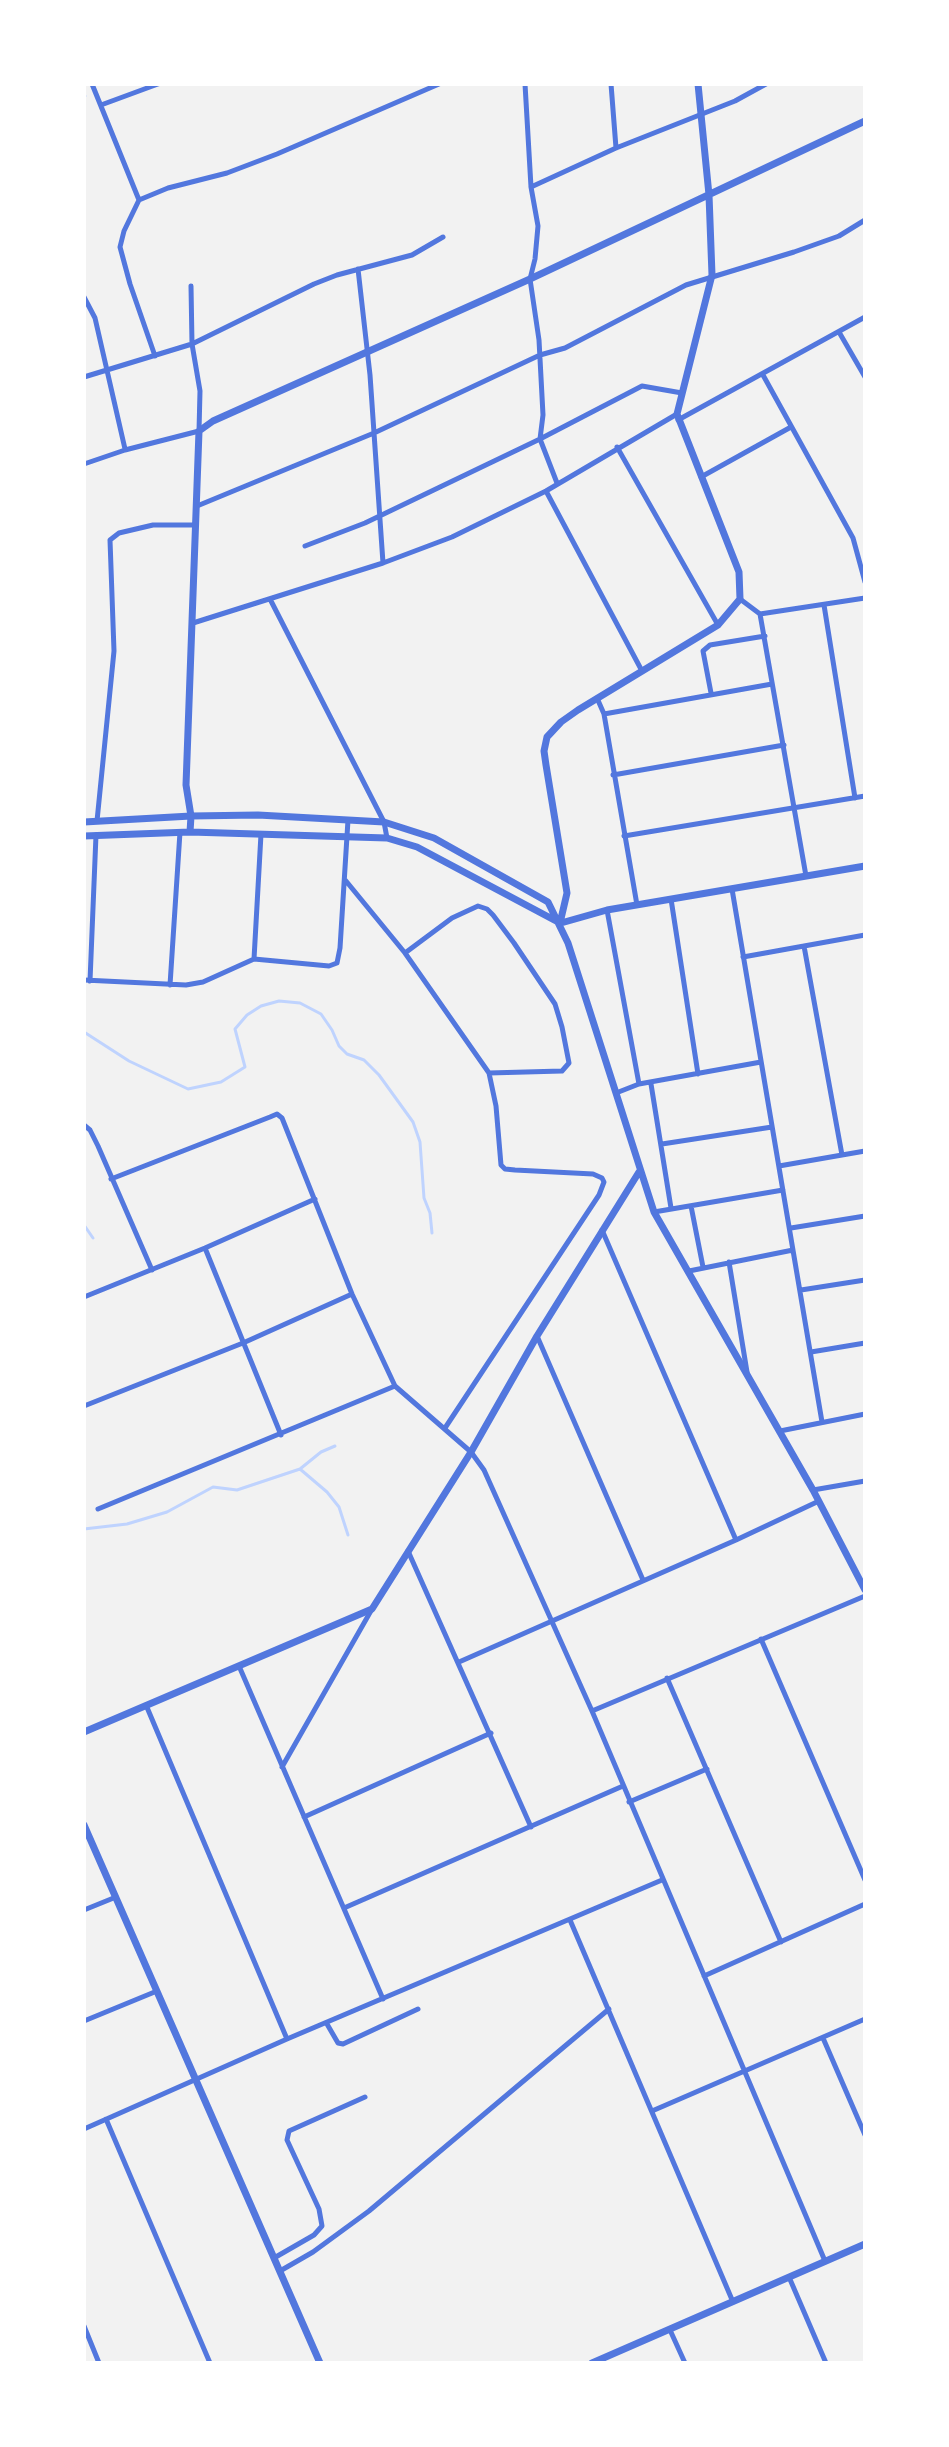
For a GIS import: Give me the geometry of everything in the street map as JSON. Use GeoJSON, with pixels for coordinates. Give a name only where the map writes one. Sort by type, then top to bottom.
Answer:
{"type":"FeatureCollection","features":[{"type":"Feature","properties":{"kind":"street"},"geometry":{"type":"LineString","coordinates":[[92,84],[139,200]]}},
{"type":"Feature","properties":{"kind":"street"},"geometry":{"type":"LineString","coordinates":[[101,105],[158,84]]}},
{"type":"Feature","properties":{"kind":"street"},"geometry":{"type":"LineString","coordinates":[[414,84],[416,93]]}},
{"type":"Feature","properties":{"kind":"street"},"geometry":{"type":"LineString","coordinates":[[155,356],[120,247],[139,200],[277,154],[439,84]]}},
{"type":"Feature","properties":{"kind":"street"},"geometry":{"type":"LineString","coordinates":[[525,84],[531,187],[538,226],[530,279],[540,355],[543,415],[540,439],[557,483]]}},
{"type":"Feature","properties":{"kind":"street"},"geometry":{"type":"LineString","coordinates":[[611,84],[616,148]]}},
{"type":"Feature","properties":{"kind":"street"},"geometry":{"type":"LineString","coordinates":[[560,923],[567,893],[546,765],[545,743],[552,730],[597,698],[718,625],[740,599],[739,572],[678,417],[712,275],[709,195],[698,84]]}},
{"type":"Feature","properties":{"kind":"street"},"geometry":{"type":"LineString","coordinates":[[531,187],[616,148],[701,116],[766,84]]}},
{"type":"Feature","properties":{"kind":"street"},"geometry":{"type":"LineString","coordinates":[[84,464],[199,431],[213,421],[530,279],[865,121]]}},
{"type":"Feature","properties":{"kind":"street"},"geometry":{"type":"LineString","coordinates":[[197,506],[374,433],[540,355],[565,348],[661,296],[712,275],[839,236],[865,220]]}},
{"type":"Feature","properties":{"kind":"street"},"geometry":{"type":"LineString","coordinates":[[84,377],[192,344],[314,284],[412,255],[443,237]]}},
{"type":"Feature","properties":{"kind":"street"},"geometry":{"type":"LineString","coordinates":[[358,269],[383,563]]}},
{"type":"Feature","properties":{"kind":"street"},"geometry":{"type":"LineString","coordinates":[[190,832],[186,785],[200,391],[192,344],[191,286]]}},
{"type":"Feature","properties":{"kind":"street"},"geometry":{"type":"LineString","coordinates":[[84,297],[95,318],[125,450]]}},
{"type":"Feature","properties":{"kind":"street"},"geometry":{"type":"LineString","coordinates":[[193,623],[383,563],[473,528],[546,491],[617,447],[763,375],[865,317]]}},
{"type":"Feature","properties":{"kind":"street"},"geometry":{"type":"LineString","coordinates":[[839,332],[865,377]]}},
{"type":"Feature","properties":{"kind":"street"},"geometry":{"type":"LineString","coordinates":[[763,375],[853,538],[865,582]]}},
{"type":"Feature","properties":{"kind":"street"},"geometry":{"type":"LineString","coordinates":[[305,546],[378,516],[540,439],[642,386],[682,393]]}},
{"type":"Feature","properties":{"kind":"street"},"geometry":{"type":"LineString","coordinates":[[700,477],[791,427]]}},
{"type":"Feature","properties":{"kind":"street"},"geometry":{"type":"LineString","coordinates":[[617,447],[718,625]]}},
{"type":"Feature","properties":{"kind":"street"},"geometry":{"type":"LineString","coordinates":[[546,491],[642,671]]}},
{"type":"Feature","properties":{"kind":"street"},"geometry":{"type":"LineString","coordinates":[[97,821],[114,651],[110,540],[119,533],[153,525],[195,525]]}},
{"type":"Feature","properties":{"kind":"street"},"geometry":{"type":"LineString","coordinates":[[760,614],[865,598]]}},
{"type":"Feature","properties":{"kind":"street"},"geometry":{"type":"LineString","coordinates":[[270,599],[384,822],[387,838]]}},
{"type":"Feature","properties":{"kind":"street"},"geometry":{"type":"LineString","coordinates":[[740,599],[760,614],[806,876]]}},
{"type":"Feature","properties":{"kind":"street"},"geometry":{"type":"LineString","coordinates":[[824,605],[855,798]]}},
{"type":"Feature","properties":{"kind":"street"},"geometry":{"type":"LineString","coordinates":[[711,693],[703,651],[710,645],[765,636]]}},
{"type":"Feature","properties":{"kind":"street"},"geometry":{"type":"LineString","coordinates":[[604,714],[772,684]]}},
{"type":"Feature","properties":{"kind":"street"},"geometry":{"type":"LineString","coordinates":[[597,698],[604,714],[637,905]]}},
{"type":"Feature","properties":{"kind":"street"},"geometry":{"type":"LineString","coordinates":[[613,775],[784,745]]}},
{"type":"Feature","properties":{"kind":"street"},"geometry":{"type":"LineString","coordinates":[[624,836],[865,796]]}},
{"type":"Feature","properties":{"kind":"street"},"geometry":{"type":"LineString","coordinates":[[84,822],[191,816],[384,822],[434,838],[548,902],[560,923],[654,1212],[813,1490],[865,1593],[592,1711]]}},
{"type":"Feature","properties":{"kind":"street"},"geometry":{"type":"LineString","coordinates":[[141,818],[141,833]]}},
{"type":"Feature","properties":{"kind":"street"},"geometry":{"type":"LineString","coordinates":[[96,835],[87,981],[170,985],[203,982],[254,959],[332,966],[339,961],[348,819]]}},
{"type":"Feature","properties":{"kind":"street"},"geometry":{"type":"LineString","coordinates":[[170,985],[180,832]]}},
{"type":"Feature","properties":{"kind":"street"},"geometry":{"type":"LineString","coordinates":[[84,836],[190,832],[387,838],[417,847],[560,923],[607,910],[865,866]]}},
{"type":"Feature","properties":{"kind":"street"},"geometry":{"type":"LineString","coordinates":[[254,959],[261,834]]}},
{"type":"Feature","properties":{"kind":"street"},"geometry":{"type":"LineString","coordinates":[[346,881],[405,953],[489,1073],[496,1106],[499,1162],[505,1169],[593,1174],[604,1182],[599,1195],[445,1428]]}},
{"type":"Feature","properties":{"kind":"street"},"geometry":{"type":"LineString","coordinates":[[732,889],[822,1422]]}},
{"type":"Feature","properties":{"kind":"street"},"geometry":{"type":"LineString","coordinates":[[671,899],[698,1074]]}},
{"type":"Feature","properties":{"kind":"street"},"geometry":{"type":"LineString","coordinates":[[405,953],[463,911],[478,906],[487,909],[514,943],[555,1004],[569,1063],[562,1071],[489,1073]]}},
{"type":"Feature","properties":{"kind":"street"},"geometry":{"type":"LineString","coordinates":[[607,910],[633,1065],[639,1084]]}},
{"type":"Feature","properties":{"kind":"street"},"geometry":{"type":"LineString","coordinates":[[743,957],[865,935]]}},
{"type":"Feature","properties":{"kind":"street"},"geometry":{"type":"LineString","coordinates":[[804,946],[842,1155]]}},
{"type":"Feature","properties":{"kind":"street"},"geometry":{"type":"LineString","coordinates":[[615,1094],[639,1084],[761,1062]]}},
{"type":"Feature","properties":{"kind":"street"},"geometry":{"type":"LineString","coordinates":[[651,1084],[671,1208]]}},
{"type":"Feature","properties":{"kind":"street"},"geometry":{"type":"LineString","coordinates":[[111,1179],[274,1115],[282,1118],[352,1294],[395,1386],[471,1452],[484,1470],[592,1711],[825,2261]]}},
{"type":"Feature","properties":{"kind":"street"},"geometry":{"type":"LineString","coordinates":[[84,1125],[90,1130],[152,1270]]}},
{"type":"Feature","properties":{"kind":"street"},"geometry":{"type":"LineString","coordinates":[[662,1144],[772,1127]]}},
{"type":"Feature","properties":{"kind":"street"},"geometry":{"type":"LineString","coordinates":[[779,1166],[865,1151]]}},
{"type":"Feature","properties":{"kind":"street"},"geometry":{"type":"LineString","coordinates":[[281,1767],[372,1609],[471,1452],[537,1336],[639,1171]]}},
{"type":"Feature","properties":{"kind":"street"},"geometry":{"type":"LineString","coordinates":[[654,1212],[783,1190]]}},
{"type":"Feature","properties":{"kind":"street"},"geometry":{"type":"LineString","coordinates":[[84,1297],[315,1199]]}},
{"type":"Feature","properties":{"kind":"street"},"geometry":{"type":"LineString","coordinates":[[691,1206],[703,1267]]}},
{"type":"Feature","properties":{"kind":"street"},"geometry":{"type":"LineString","coordinates":[[791,1228],[865,1216]]}},
{"type":"Feature","properties":{"kind":"street"},"geometry":{"type":"LineString","coordinates":[[602,1230],[736,1540]]}},
{"type":"Feature","properties":{"kind":"street"},"geometry":{"type":"LineString","coordinates":[[205,1248],[281,1435]]}},
{"type":"Feature","properties":{"kind":"street"},"geometry":{"type":"LineString","coordinates":[[686,1272],[793,1250]]}},
{"type":"Feature","properties":{"kind":"street"},"geometry":{"type":"LineString","coordinates":[[729,1262],[747,1376]]}},
{"type":"Feature","properties":{"kind":"street"},"geometry":{"type":"LineString","coordinates":[[801,1290],[865,1280]]}},
{"type":"Feature","properties":{"kind":"street"},"geometry":{"type":"LineString","coordinates":[[84,1406],[243,1343],[352,1294]]}},
{"type":"Feature","properties":{"kind":"street"},"geometry":{"type":"LineString","coordinates":[[537,1336],[643,1580]]}},
{"type":"Feature","properties":{"kind":"street"},"geometry":{"type":"LineString","coordinates":[[811,1352],[865,1343]]}},
{"type":"Feature","properties":{"kind":"street"},"geometry":{"type":"LineString","coordinates":[[98,1509],[395,1386]]}},
{"type":"Feature","properties":{"kind":"street"},"geometry":{"type":"LineString","coordinates":[[779,1431],[865,1414]]}},
{"type":"Feature","properties":{"kind":"street"},"geometry":{"type":"LineString","coordinates":[[813,1490],[865,1481]]}},
{"type":"Feature","properties":{"kind":"street"},"geometry":{"type":"LineString","coordinates":[[459,1662],[819,1501]]}},
{"type":"Feature","properties":{"kind":"street"},"geometry":{"type":"LineString","coordinates":[[408,1551],[531,1827]]}},
{"type":"Feature","properties":{"kind":"street"},"geometry":{"type":"LineString","coordinates":[[84,1732],[372,1609]]}},
{"type":"Feature","properties":{"kind":"street"},"geometry":{"type":"LineString","coordinates":[[761,1639],[865,1880]]}},
{"type":"Feature","properties":{"kind":"street"},"geometry":{"type":"LineString","coordinates":[[238,1665],[383,1999]]}},
{"type":"Feature","properties":{"kind":"street"},"geometry":{"type":"LineString","coordinates":[[667,1678],[781,1942]]}},
{"type":"Feature","properties":{"kind":"street"},"geometry":{"type":"LineString","coordinates":[[146,1705],[287,2039]]}},
{"type":"Feature","properties":{"kind":"street"},"geometry":{"type":"LineString","coordinates":[[304,1817],[491,1733]]}},
{"type":"Feature","properties":{"kind":"street"},"geometry":{"type":"LineString","coordinates":[[629,1802],[707,1769]]}},
{"type":"Feature","properties":{"kind":"street"},"geometry":{"type":"LineString","coordinates":[[344,1908],[623,1786]]}},
{"type":"Feature","properties":{"kind":"street"},"geometry":{"type":"LineString","coordinates":[[84,1825],[320,2363]]}},
{"type":"Feature","properties":{"kind":"street"},"geometry":{"type":"LineString","coordinates":[[84,1848],[93,1845]]}},
{"type":"Feature","properties":{"kind":"street"},"geometry":{"type":"LineString","coordinates":[[84,2129],[662,1880]]}},
{"type":"Feature","properties":{"kind":"street"},"geometry":{"type":"LineString","coordinates":[[84,1910],[116,1897]]}},
{"type":"Feature","properties":{"kind":"street"},"geometry":{"type":"LineString","coordinates":[[704,1976],[865,1904]]}},
{"type":"Feature","properties":{"kind":"street"},"geometry":{"type":"LineString","coordinates":[[570,1920],[733,2302]]}},
{"type":"Feature","properties":{"kind":"street"},"geometry":{"type":"LineString","coordinates":[[84,2021],[157,1991]]}},
{"type":"Feature","properties":{"kind":"street"},"geometry":{"type":"LineString","coordinates":[[327,2024],[338,2043],[343,2044],[418,2009]]}},
{"type":"Feature","properties":{"kind":"street"},"geometry":{"type":"LineString","coordinates":[[280,2271],[313,2252],[369,2211],[609,2009]]}},
{"type":"Feature","properties":{"kind":"street"},"geometry":{"type":"LineString","coordinates":[[652,2111],[865,2019]]}},
{"type":"Feature","properties":{"kind":"street"},"geometry":{"type":"LineString","coordinates":[[823,2038],[865,2135]]}},
{"type":"Feature","properties":{"kind":"street"},"geometry":{"type":"LineString","coordinates":[[274,2258],[314,2235],[322,2226],[319,2209],[287,2140],[289,2131],[365,2097]]}},
{"type":"Feature","properties":{"kind":"street"},"geometry":{"type":"LineString","coordinates":[[106,2119],[210,2363]]}},
{"type":"Feature","properties":{"kind":"street"},"geometry":{"type":"LineString","coordinates":[[592,2363],[865,2244]]}},
{"type":"Feature","properties":{"kind":"street"},"geometry":{"type":"LineString","coordinates":[[789,2277],[826,2363]]}},
{"type":"Feature","properties":{"kind":"street"},"geometry":{"type":"LineString","coordinates":[[84,2326],[99,2363]]}},
{"type":"Feature","properties":{"kind":"street"},"geometry":{"type":"LineString","coordinates":[[670,2330],[685,2363]]}},
{"type":"Feature","properties":{"kind":"waterway"},"geometry":{"type":"LineString","coordinates":[[84,1032],[129,1061],[188,1089],[221,1082],[245,1067],[235,1029],[247,1015],[261,1006],[279,1001],[300,1003],[321,1014],[339,1046],[347,1054],[364,1060],[379,1075],[413,1122],[420,1142],[424,1198],[430,1213],[432,1233]]}},
{"type":"Feature","properties":{"kind":"waterway"},"geometry":{"type":"LineString","coordinates":[[84,1225],[93,1238]]}},
{"type":"Feature","properties":{"kind":"waterway"},"geometry":{"type":"LineString","coordinates":[[84,1529],[127,1524],[167,1512],[213,1487],[237,1490],[300,1469],[321,1452],[335,1446]]}},
{"type":"Feature","properties":{"kind":"waterway"},"geometry":{"type":"LineString","coordinates":[[300,1469],[339,1507],[348,1535]]}}]}
